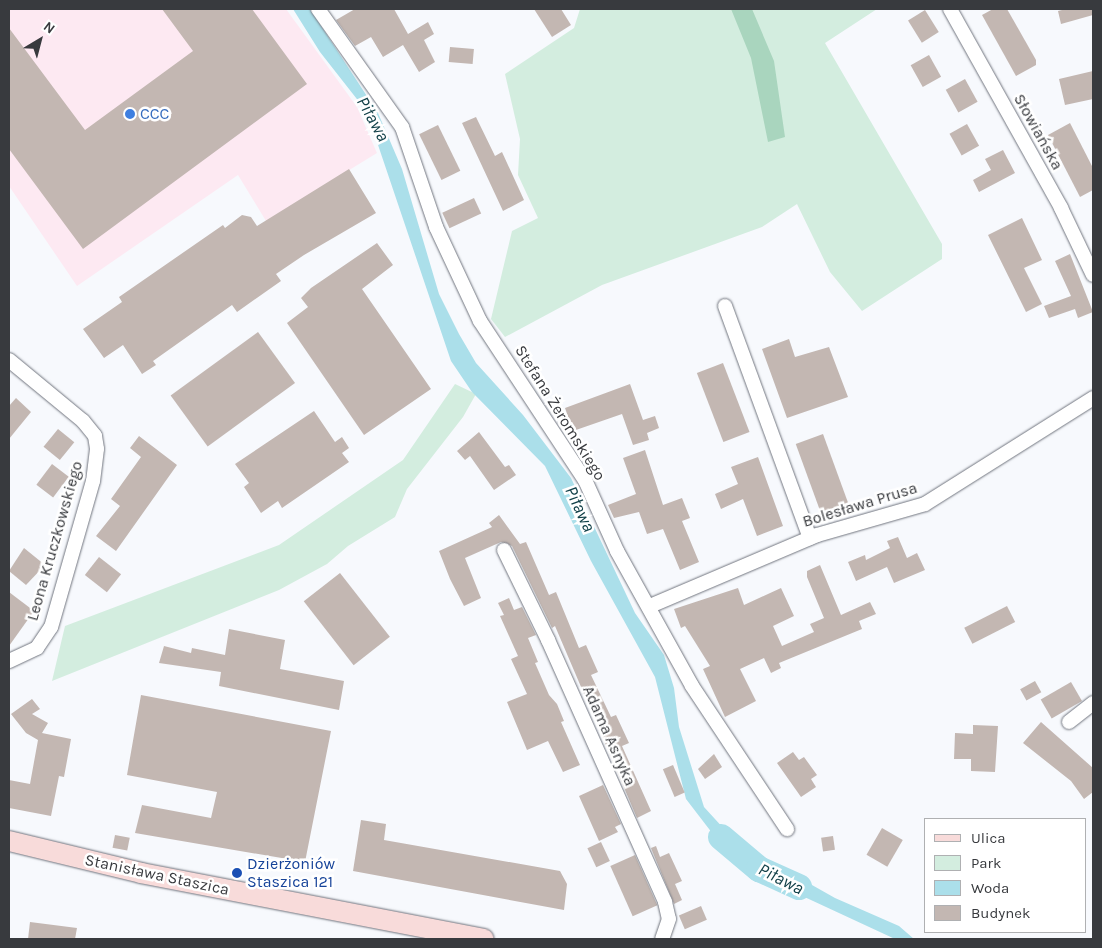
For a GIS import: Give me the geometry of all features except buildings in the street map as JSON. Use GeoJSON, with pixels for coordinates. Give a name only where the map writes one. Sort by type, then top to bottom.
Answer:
{"type":"FeatureCollection","features":[{"type":"Feature","properties":{"kind":"main road","name":"Stanisława Staszica"},"geometry":{"type":"LineString","coordinates":[[9,841],[140,873],[484,939]]}},
{"type":"Feature","properties":{"kind":"street","name":"Stefana Żeromskiego"},"geometry":{"type":"LineString","coordinates":[[318,9],[402,127],[436,227],[480,321],[585,480],[613,544],[650,606],[692,686],[787,829]]}},
{"type":"Feature","properties":{"kind":"street","name":"Słowiańska"},"geometry":{"type":"LineString","coordinates":[[950,9],[1060,208],[1093,275]]}},
{"type":"Feature","properties":{"kind":"street"},"geometry":{"type":"LineString","coordinates":[[725,306],[810,538]]}},
{"type":"Feature","properties":{"kind":"street","name":"Leona Kruczkowskiego"},"geometry":{"type":"LineString","coordinates":[[9,360],[83,421],[95,436],[97,449],[93,481],[51,626],[38,648],[9,661]]}},
{"type":"Feature","properties":{"kind":"street","name":"Bolesława Prusa"},"geometry":{"type":"LineString","coordinates":[[650,606],[810,538],[925,504],[1093,398]]}},
{"type":"Feature","properties":{"kind":"street","name":"Adama Asnyka"},"geometry":{"type":"LineString","coordinates":[[504,550],[548,640],[665,902],[668,919],[662,939]]}},
{"type":"Feature","properties":{"kind":"street"},"geometry":{"type":"LineString","coordinates":[[1069,722],[1093,703]]}},
{"type":"Feature","properties":{"kind":"shaded area"},"geometry":{"type":"Polygon","coordinates":[[[9,9],[286,9],[357,107],[377,153],[266,221],[238,175],[77,286],[9,186],[9,9]]]}},
{"type":"Feature","properties":{"kind":"green space"},"geometry":{"type":"Polygon","coordinates":[[[580,9],[877,9],[825,43],[942,244],[942,259],[862,311],[830,272],[797,204],[762,227],[602,285],[505,337],[491,319],[512,231],[538,218],[518,175],[520,139],[505,74],[574,28],[580,9]]]}},
{"type":"Feature","properties":{"kind":"green space"},"geometry":{"type":"Polygon","coordinates":[[[731,9],[752,9],[774,61],[785,137],[768,142],[751,58],[731,9]]]}},
{"type":"Feature","properties":{"kind":"green space"},"geometry":{"type":"Polygon","coordinates":[[[455,384],[476,394],[463,417],[407,489],[395,517],[348,546],[327,564],[279,590],[52,681],[65,626],[279,545],[403,460],[455,384]]]}},
{"type":"Feature","properties":{"kind":"water"},"geometry":{"type":"Polygon","coordinates":[[[293,9],[310,9],[378,113],[402,169],[439,294],[459,334],[476,363],[523,415],[571,478],[635,613],[664,655],[674,688],[679,727],[704,807],[736,842],[835,898],[899,926],[914,939],[895,939],[798,894],[719,842],[686,799],[655,677],[591,561],[545,466],[472,392],[451,361],[376,139],[360,103],[320,52],[293,9]]]}},
{"type":"Feature","properties":{"kind":"waterway","name":"Piława"},"geometry":{"type":"LineString","coordinates":[[721,837],[759,869],[799,887]]}},
{"type":"Feature","properties":{"kind":"place","name":"CCC"},"geometry":{"type":"Point","coordinates":[130,114]}},
{"type":"Feature","properties":{"kind":"place","name":"Dzierżoniów Staszica 121"},"geometry":{"type":"Point","coordinates":[237,873]}}]}
